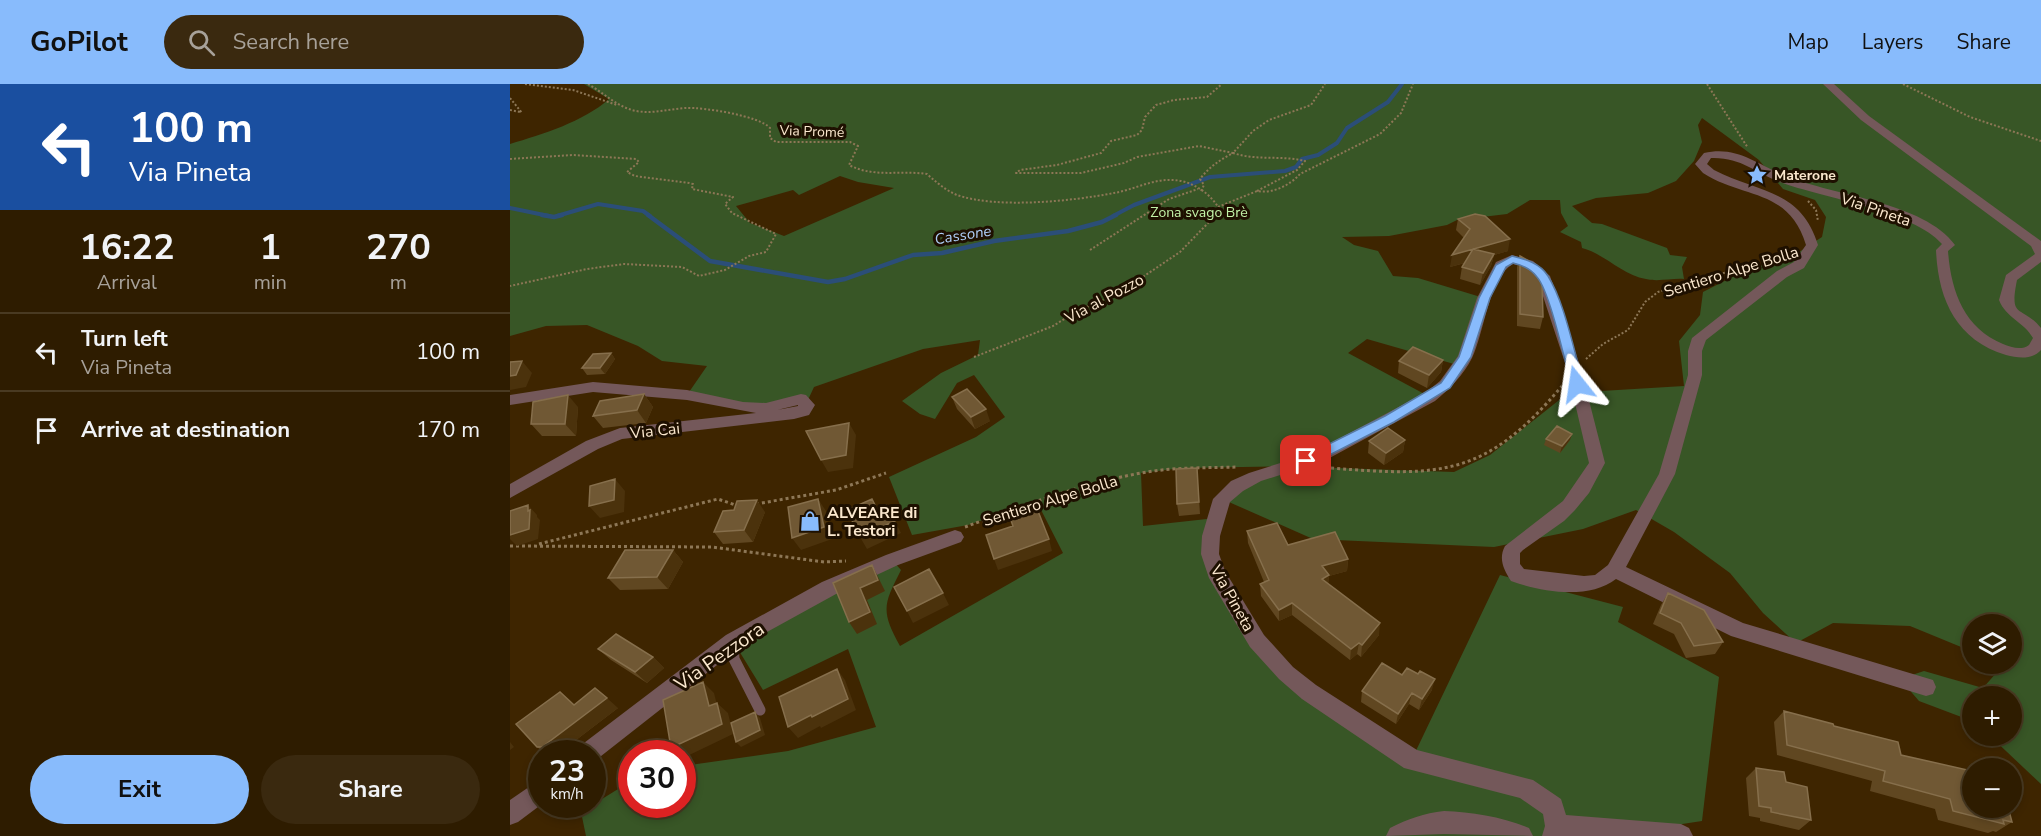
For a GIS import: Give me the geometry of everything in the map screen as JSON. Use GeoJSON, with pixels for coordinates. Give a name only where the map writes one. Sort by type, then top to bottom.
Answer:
{"type":"FeatureCollection","features":[{"type":"Feature","properties":{"kind":"street","name":"Via Pineta"},"geometry":{"type":"LineString","coordinates":[[1812,245],[1804,222],[1787,203],[1711,173],[1701,164],[1708,155],[1740,157],[1773,175],[1886,209],[1938,232],[1948,245],[1942,250],[1944,270],[1964,323],[1972,333],[1996,347],[2025,353],[2031,351],[2039,341],[2040,338],[2034,328],[2010,310],[2006,300],[2012,278],[2041,254],[2037,244],[1865,118],[1828,84]]}},
{"type":"Feature","properties":{"kind":"street"},"geometry":{"type":"LineString","coordinates":[[1812,245],[1799,265],[1755,294],[1699,338],[1695,351],[1695,375],[1667,474],[1615,570],[1738,630],[1926,687]]}},
{"type":"Feature","properties":{"kind":"street","name":"Via Pineta"},"geometry":{"type":"LineString","coordinates":[[1615,570],[1599,582],[1584,584],[1518,576],[1511,566],[1511,551],[1520,540],[1564,512],[1584,489],[1597,463],[1590,444],[1574,369],[1543,276],[1528,264],[1512,259],[1501,265],[1484,298],[1465,357],[1445,386],[1430,397],[1318,457],[1255,477],[1237,486],[1222,499],[1210,536],[1210,554],[1216,573],[1257,641],[1286,673],[1309,692],[1412,760],[1525,788],[1553,807],[1556,831],[1681,836]]}},
{"type":"Feature","properties":{"kind":"street","name":"Via Cai"},"geometry":{"type":"LineString","coordinates":[[510,400],[592,387],[687,395],[743,407],[766,408],[796,399],[807,402],[803,411],[794,414],[620,434],[592,445],[510,492]]}},
{"type":"Feature","properties":{"kind":"street","name":"Via Pezzora"},"geometry":{"type":"LineString","coordinates":[[605,740],[733,640],[829,588],[892,560],[955,537]]}},
{"type":"Feature","properties":{"kind":"street"},"geometry":{"type":"LineString","coordinates":[[510,814],[528,800]]}},
{"type":"Feature","properties":{"kind":"street"},"geometry":{"type":"LineString","coordinates":[[1398,836],[1416,825],[1455,821],[1521,836]]}},
{"type":"Feature","properties":{"kind":"lane"},"geometry":{"type":"LineString","coordinates":[[733,640],[734,659],[760,710]]}},
{"type":"Feature","properties":{"kind":"path"},"geometry":{"type":"LineString","coordinates":[[525,84],[573,90],[619,105]]}},
{"type":"Feature","properties":{"kind":"path","name":"Via Promé"},"geometry":{"type":"LineString","coordinates":[[588,84],[603,91],[619,105],[644,112],[689,107],[717,110],[762,121],[769,125],[772,131],[770,138],[776,142],[850,142],[858,146],[849,165],[856,170],[888,175],[927,174],[946,191],[1001,203],[1118,193],[1172,180],[1185,182],[1198,189]]}},
{"type":"Feature","properties":{"kind":"path"},"geometry":{"type":"LineString","coordinates":[[1198,189],[1213,200],[1218,207],[1257,191],[1297,170],[1305,161],[1293,158],[1248,158],[1199,146],[1137,157],[1115,166],[1081,173],[1016,173],[1020,170],[1057,165],[1101,153],[1111,141],[1137,135],[1142,130],[1145,117],[1156,105],[1174,100],[1207,97],[1222,84]]}},
{"type":"Feature","properties":{"kind":"path"},"geometry":{"type":"LineString","coordinates":[[1090,250],[1169,199],[1204,185],[1201,180],[1219,160],[1233,153],[1253,131],[1269,120],[1311,105],[1325,84]]}},
{"type":"Feature","properties":{"kind":"path"},"geometry":{"type":"LineString","coordinates":[[1257,191],[1263,192],[1292,184],[1300,174],[1380,134],[1401,113],[1413,84]]}},
{"type":"Feature","properties":{"kind":"path"},"geometry":{"type":"LineString","coordinates":[[1707,84],[1751,153],[1755,164]]}},
{"type":"Feature","properties":{"kind":"path"},"geometry":{"type":"LineString","coordinates":[[1903,84],[1974,117],[2041,141]]}},
{"type":"Feature","properties":{"kind":"path"},"geometry":{"type":"LineString","coordinates":[[510,98],[522,113],[510,110]]}},
{"type":"Feature","properties":{"kind":"path"},"geometry":{"type":"LineString","coordinates":[[510,159],[559,154],[591,154],[636,159],[639,162],[627,172],[635,176],[672,179],[693,184],[692,189],[700,192],[721,192],[733,197],[725,204],[732,213],[776,234],[766,252],[745,259],[725,270],[699,276],[682,267],[624,264],[587,269],[510,286]]}},
{"type":"Feature","properties":{"kind":"path","name":"Via al Pozzo"},"geometry":{"type":"LineString","coordinates":[[974,357],[1053,326],[1079,310],[1116,295],[1180,252],[1211,220],[1218,207]]}},
{"type":"Feature","properties":{"kind":"path","name":"Sentiero Alpe Bolla"},"geometry":{"type":"LineString","coordinates":[[1327,468],[1384,472],[1430,471],[1458,467],[1482,455],[1531,421],[1561,388],[1574,369],[1603,344],[1628,330],[1645,302],[1658,292],[1798,252],[1812,245]]}},
{"type":"Feature","properties":{"kind":"path","name":"Sentiero Alpe Bolla"},"geometry":{"type":"LineString","coordinates":[[955,537],[968,525],[1037,501],[1141,473],[1182,468],[1249,467]]}},
{"type":"Feature","properties":{"kind":"path"},"geometry":{"type":"LineString","coordinates":[[534,545],[718,499],[736,506],[789,500],[836,490],[886,473]]}},
{"type":"Feature","properties":{"kind":"path"},"geometry":{"type":"LineString","coordinates":[[510,546],[712,547],[824,562],[847,561]]}},
{"type":"Feature","properties":{"kind":"green space","name":"Zona svago Brè"},"geometry":{"type":"Polygon","coordinates":[[[584,84],[2041,84],[2041,784],[2022,766],[2022,758],[2013,758],[2001,746],[2022,746],[2022,686],[1985,686],[1995,674],[2022,674],[2022,614],[1962,614],[1962,647],[1910,626],[1833,623],[1796,643],[1763,613],[1730,573],[1674,532],[1636,510],[1583,529],[1494,547],[1313,539],[1222,499],[1278,470],[1295,472],[1336,468],[1454,472],[1490,455],[1568,393],[1684,386],[1679,341],[1700,315],[1703,292],[1740,273],[1799,252],[1822,237],[1826,217],[1815,200],[1783,189],[1759,160],[1702,118],[1698,125],[1702,142],[1694,161],[1676,181],[1648,193],[1596,198],[1572,206],[1592,223],[1602,224],[1667,248],[1670,255],[1687,257],[1682,267],[1684,279],[1655,280],[1637,277],[1582,248],[1581,242],[1560,232],[1568,226],[1561,213],[1560,200],[1530,200],[1507,214],[1457,220],[1447,225],[1389,236],[1342,237],[1354,245],[1378,251],[1393,276],[1418,278],[1484,298],[1461,366],[1367,339],[1348,353],[1430,397],[1293,466],[1182,468],[1141,473],[1143,526],[1216,518],[1210,554],[1257,641],[1412,759],[1500,575],[1623,607],[1618,622],[1719,677],[1702,821],[1603,836],[586,836],[582,818],[606,818],[606,796],[618,789],[618,818],[696,818],[696,764],[788,751],[876,727],[848,649],[763,690],[733,641],[892,560],[901,570],[888,599],[887,615],[900,646],[1063,553],[1037,502],[968,525],[912,535],[889,477],[976,437],[1005,417],[974,375],[957,383],[935,419],[920,414],[902,401],[941,373],[978,355],[980,340],[923,349],[814,387],[807,402],[766,408],[687,395],[707,366],[662,361],[638,346],[587,325],[546,326],[510,336],[510,144],[575,121],[609,99],[584,84]],[[840,176],[799,195],[793,190],[736,206],[750,223],[784,236],[894,188],[858,182],[840,176]]]}},
{"type":"Feature","properties":{"kind":"green space"},"geometry":{"type":"Polygon","coordinates":[[[1924,671],[1976,686],[1962,686],[1962,717],[1919,701],[1900,679],[1924,671]]]}},
{"type":"Feature","properties":{"kind":"building"},"geometry":{"type":"Polygon","coordinates":[[[1475,214],[1485,216],[1510,239],[1452,255],[1470,229],[1458,219],[1475,214]]]}},
{"type":"Feature","properties":{"kind":"building"},"geometry":{"type":"Polygon","coordinates":[[[1473,249],[1494,254],[1483,273],[1462,267],[1473,249]]]}},
{"type":"Feature","properties":{"kind":"building"},"geometry":{"type":"Polygon","coordinates":[[[1520,256],[1529,261],[1542,284],[1543,317],[1520,314],[1520,256]]]}},
{"type":"Feature","properties":{"kind":"building"},"geometry":{"type":"Polygon","coordinates":[[[1413,347],[1443,360],[1429,375],[1399,361],[1413,347]]]}},
{"type":"Feature","properties":{"kind":"building"},"geometry":{"type":"Polygon","coordinates":[[[611,353],[600,368],[582,368],[593,354],[611,353]]]}},
{"type":"Feature","properties":{"kind":"building"},"geometry":{"type":"Polygon","coordinates":[[[522,361],[516,375],[510,376],[510,362],[522,361]]]}},
{"type":"Feature","properties":{"kind":"building"},"geometry":{"type":"Polygon","coordinates":[[[967,389],[986,409],[971,417],[952,397],[967,389]]]}},
{"type":"Feature","properties":{"kind":"building"},"geometry":{"type":"Polygon","coordinates":[[[644,394],[637,410],[593,416],[600,401],[644,394]]]}},
{"type":"Feature","properties":{"kind":"building"},"geometry":{"type":"Polygon","coordinates":[[[568,395],[565,424],[531,424],[533,402],[568,395]]]}},
{"type":"Feature","properties":{"kind":"building"},"geometry":{"type":"Polygon","coordinates":[[[849,423],[846,455],[821,460],[806,431],[849,423]]]}},
{"type":"Feature","properties":{"kind":"building"},"geometry":{"type":"Polygon","coordinates":[[[1557,426],[1572,434],[1562,446],[1546,439],[1557,426]]]}},
{"type":"Feature","properties":{"kind":"building"},"geometry":{"type":"Polygon","coordinates":[[[1388,428],[1405,440],[1386,453],[1369,441],[1388,428]]]}},
{"type":"Feature","properties":{"kind":"building"},"geometry":{"type":"Polygon","coordinates":[[[1197,468],[1199,502],[1177,504],[1176,469],[1197,468]]]}},
{"type":"Feature","properties":{"kind":"building"},"geometry":{"type":"Polygon","coordinates":[[[615,479],[614,500],[589,506],[590,486],[615,479]]]}},
{"type":"Feature","properties":{"kind":"building"},"geometry":{"type":"Polygon","coordinates":[[[818,499],[824,527],[792,538],[788,507],[818,499]]]}},
{"type":"Feature","properties":{"kind":"building"},"geometry":{"type":"Polygon","coordinates":[[[872,499],[877,509],[886,505],[895,521],[860,537],[847,510],[872,499]]]}},
{"type":"Feature","properties":{"kind":"building"},"geometry":{"type":"Polygon","coordinates":[[[757,500],[744,530],[714,532],[723,511],[734,510],[737,501],[757,500]]]}},
{"type":"Feature","properties":{"kind":"building"},"geometry":{"type":"Polygon","coordinates":[[[528,505],[529,529],[510,535],[510,511],[528,505]]]}},
{"type":"Feature","properties":{"kind":"building"},"geometry":{"type":"Polygon","coordinates":[[[1036,506],[1049,539],[994,559],[986,535],[1013,526],[1009,515],[1036,506]]]}},
{"type":"Feature","properties":{"kind":"building"},"geometry":{"type":"Polygon","coordinates":[[[1277,523],[1288,545],[1335,532],[1348,559],[1322,566],[1329,575],[1322,579],[1380,623],[1362,645],[1359,643],[1351,649],[1292,603],[1279,610],[1260,584],[1269,580],[1247,531],[1277,523]]]}},
{"type":"Feature","properties":{"kind":"building"},"geometry":{"type":"Polygon","coordinates":[[[625,550],[673,550],[657,577],[608,578],[625,550]]]}},
{"type":"Feature","properties":{"kind":"building"},"geometry":{"type":"Polygon","coordinates":[[[872,565],[878,580],[860,588],[870,612],[849,622],[833,583],[872,565]]]}},
{"type":"Feature","properties":{"kind":"building"},"geometry":{"type":"Polygon","coordinates":[[[929,569],[943,593],[907,611],[894,587],[929,569]]]}},
{"type":"Feature","properties":{"kind":"building"},"geometry":{"type":"Polygon","coordinates":[[[1668,593],[1704,610],[1723,642],[1694,646],[1681,623],[1660,613],[1668,593]]]}},
{"type":"Feature","properties":{"kind":"building"},"geometry":{"type":"Polygon","coordinates":[[[616,634],[653,657],[635,672],[598,649],[616,634]]]}},
{"type":"Feature","properties":{"kind":"building"},"geometry":{"type":"Polygon","coordinates":[[[1382,663],[1402,675],[1407,668],[1418,674],[1420,671],[1435,679],[1422,699],[1412,693],[1398,714],[1362,691],[1382,663]]]}},
{"type":"Feature","properties":{"kind":"building"},"geometry":{"type":"Polygon","coordinates":[[[837,669],[848,699],[788,727],[779,697],[837,669]]]}},
{"type":"Feature","properties":{"kind":"building"},"geometry":{"type":"Polygon","coordinates":[[[703,682],[709,706],[717,703],[722,724],[688,740],[670,740],[663,700],[703,682]]]}},
{"type":"Feature","properties":{"kind":"building"},"geometry":{"type":"Polygon","coordinates":[[[595,688],[607,698],[551,740],[531,740],[516,724],[560,692],[574,705],[595,688]]]}},
{"type":"Feature","properties":{"kind":"building"},"geometry":{"type":"Polygon","coordinates":[[[1784,711],[1898,742],[1901,755],[1962,769],[1962,813],[1953,811],[1950,799],[1883,781],[1885,771],[1787,745],[1784,711]]]}},
{"type":"Feature","properties":{"kind":"building"},"geometry":{"type":"Polygon","coordinates":[[[755,712],[760,730],[736,742],[731,723],[755,712]]]}},
{"type":"Feature","properties":{"kind":"building"},"geometry":{"type":"Polygon","coordinates":[[[1756,768],[1784,772],[1786,782],[1807,787],[1811,820],[1771,812],[1771,808],[1759,806],[1756,768]]]}},
{"type":"Feature","properties":{"kind":"building"},"geometry":{"type":"Polygon","coordinates":[[[1980,818],[2011,818],[2012,822],[2003,820],[2004,824],[1980,818]]]}},
{"type":"Feature","properties":{"kind":"waterway","name":"Cassone"},"geometry":{"type":"LineString","coordinates":[[1113,216],[1134,205],[1210,177],[1285,171],[1296,167],[1302,159],[1318,155],[1337,143],[1347,128],[1388,102],[1402,84]]}},
{"type":"Feature","properties":{"kind":"waterway","name":"Cassone"},"geometry":{"type":"LineString","coordinates":[[557,216],[598,204],[643,211],[650,216]]}},
{"type":"Feature","properties":{"kind":"waterway","name":"Cassone"},"geometry":{"type":"LineString","coordinates":[[510,208],[549,216]]}},
{"type":"Feature","properties":{"kind":"waterway","name":"Cassone"},"geometry":{"type":"LineString","coordinates":[[542,215],[554,217],[562,215]]}},
{"type":"Feature","properties":{"kind":"waterway","name":"Cassone"},"geometry":{"type":"LineString","coordinates":[[648,215],[710,261],[828,282],[845,279],[913,255],[942,253],[994,241],[1068,231],[1102,222],[1116,215]]}},
{"type":"Feature","properties":{"kind":"place","name":"Materone"},"geometry":{"type":"Point","coordinates":[1757,175]}},
{"type":"Feature","properties":{"kind":"place","name":"ALVEARE di L. Testori"},"geometry":{"type":"Point","coordinates":[810,521]}},
{"type":"Feature","properties":{"kind":"route"},"geometry":{"type":"LineString","coordinates":[[1306,461],[1318,457],[1430,397],[1445,386],[1461,366],[1484,298],[1501,265],[1512,259],[1528,264],[1543,276],[1555,308],[1577,384]]}}]}
